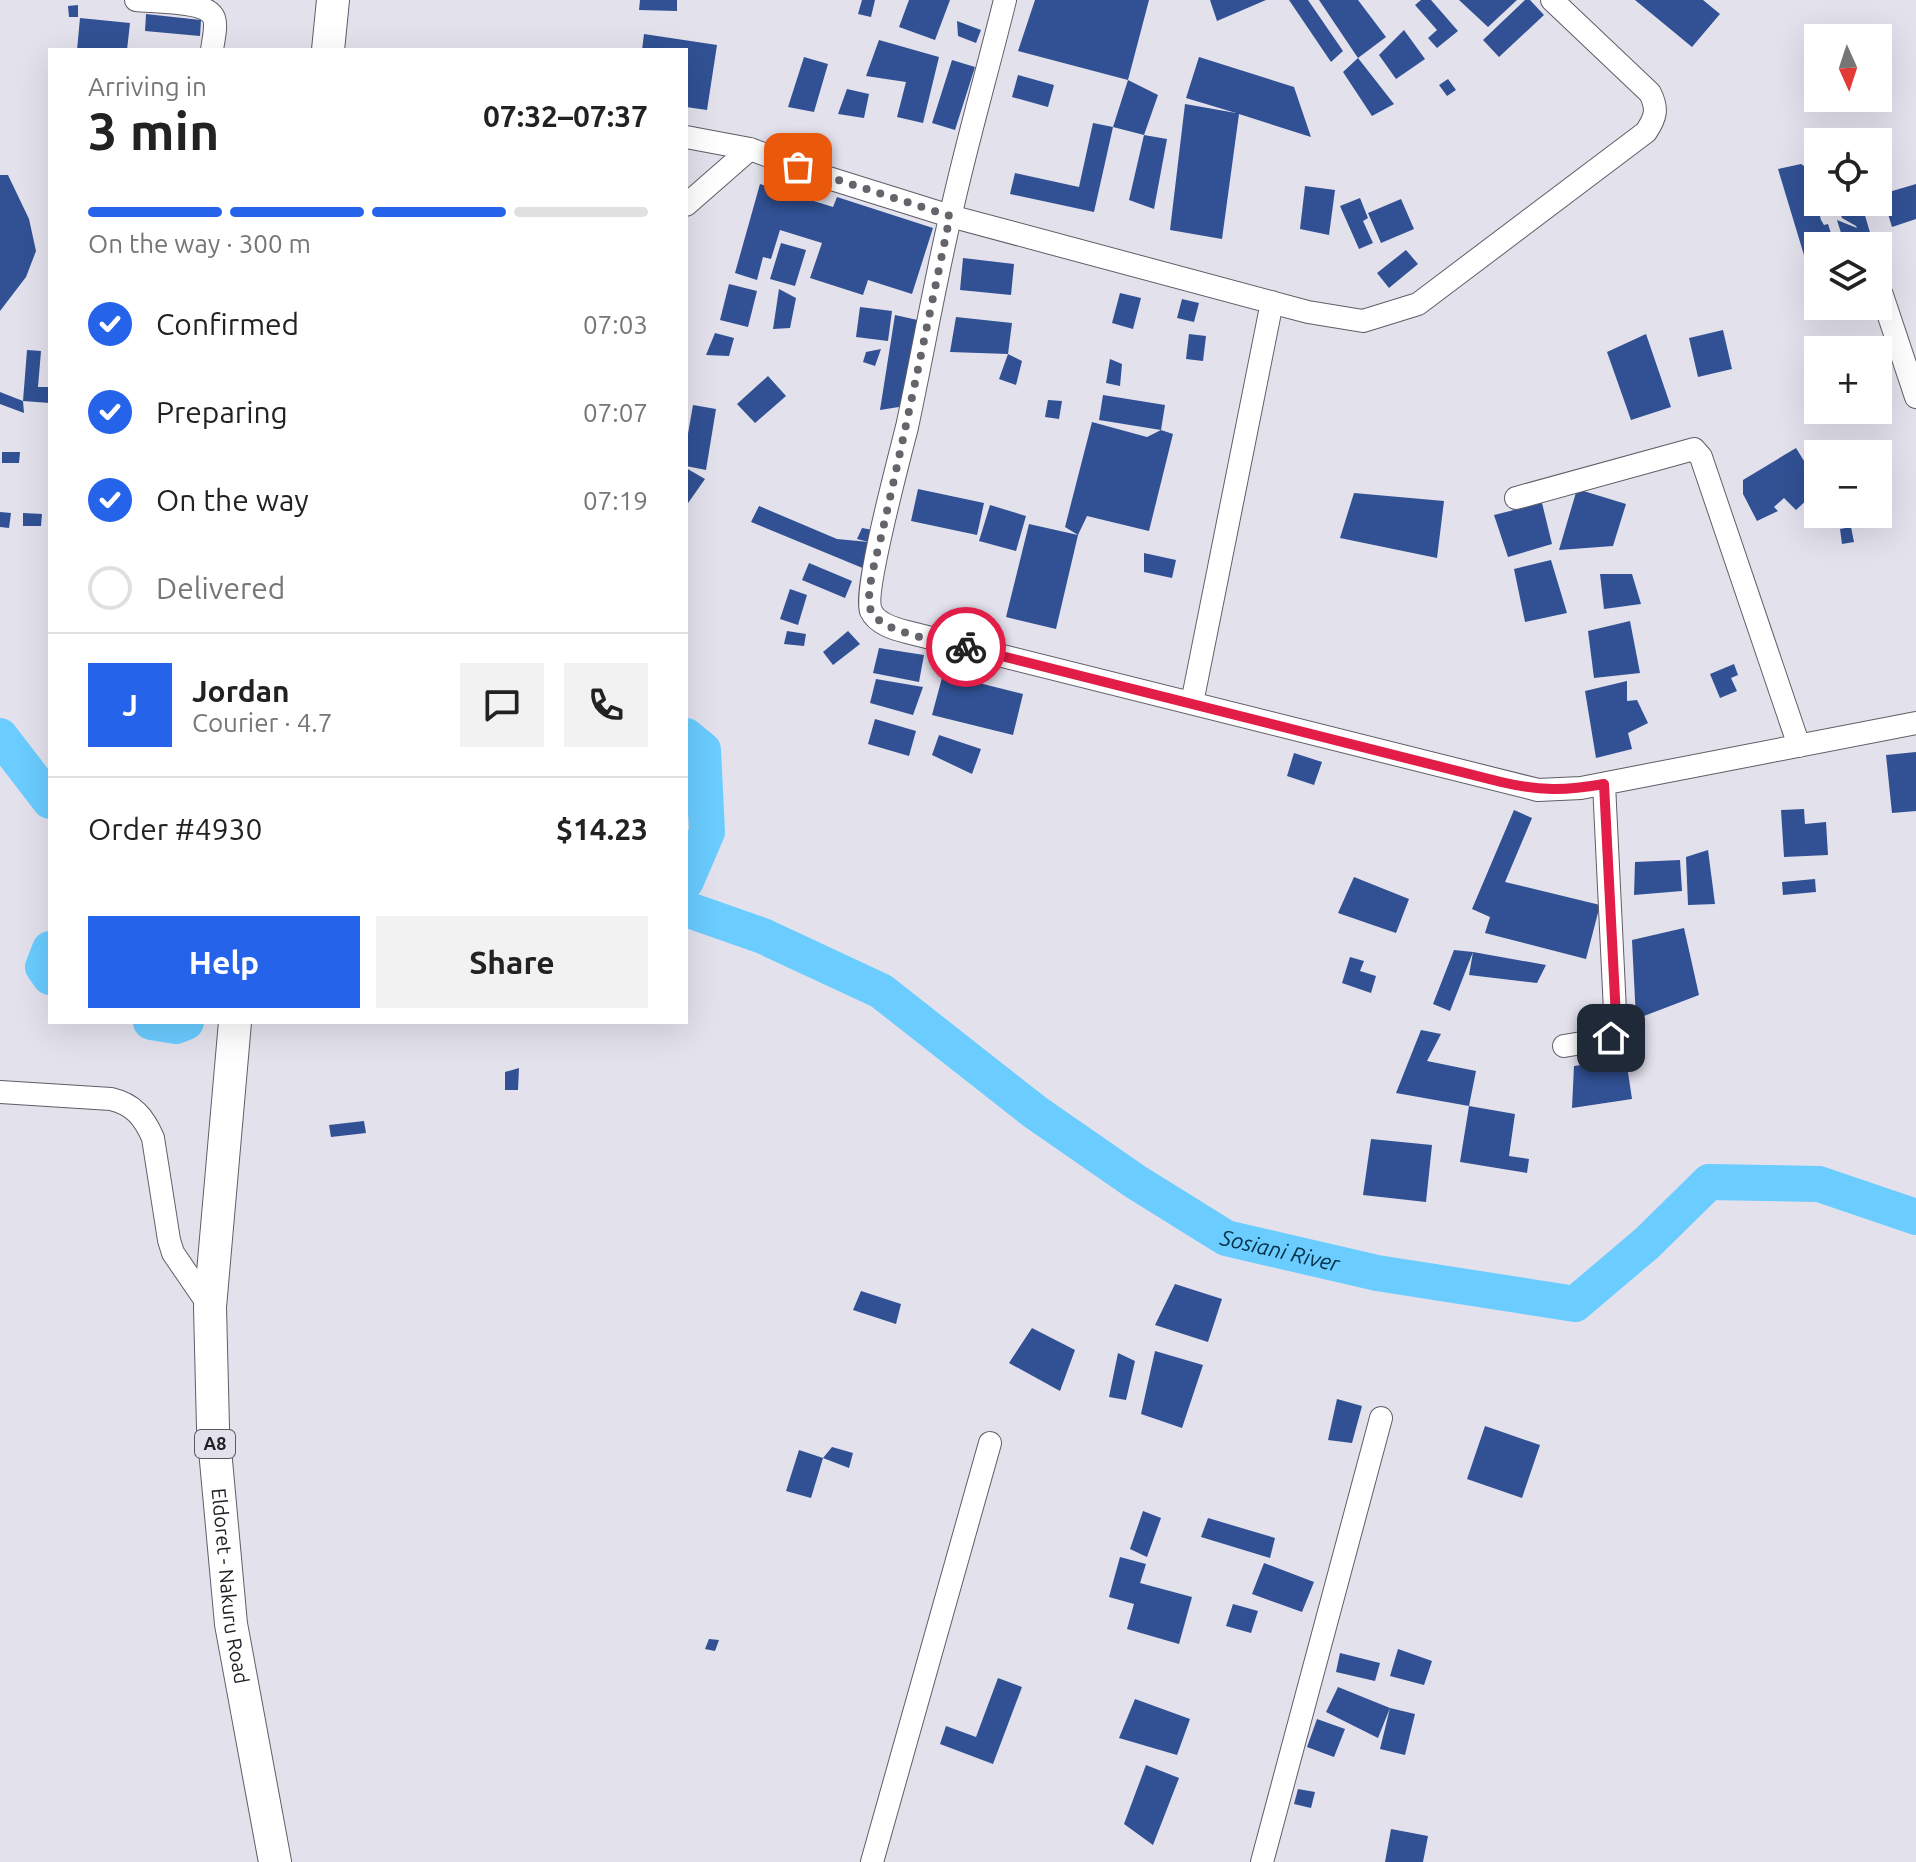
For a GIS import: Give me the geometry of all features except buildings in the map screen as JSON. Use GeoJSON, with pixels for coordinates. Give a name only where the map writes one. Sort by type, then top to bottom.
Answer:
{"type":"FeatureCollection","features":[{"type":"Feature","properties":{"kind":"highway"},"geometry":{"type":"LineString","coordinates":[[328,48],[333,0]]}},
{"type":"Feature","properties":{"kind":"highway","name":"Eldoret - Nakuru Road"},"geometry":{"type":"LineString","coordinates":[[235,1024],[210,1307],[213,1428],[231,1624],[275,1862]]}},
{"type":"Feature","properties":{"kind":"street"},"geometry":{"type":"LineString","coordinates":[[136,0],[198,6],[209,11],[215,20],[212,48]]}},
{"type":"Feature","properties":{"kind":"street"},"geometry":{"type":"LineString","coordinates":[[1005,0],[950,216],[872,578],[871,612],[888,626],[1538,790],[1604,784],[1916,723]]}},
{"type":"Feature","properties":{"kind":"street"},"geometry":{"type":"LineString","coordinates":[[688,137],[750,149],[822,176],[950,216],[1308,312],[1363,321],[1418,304],[1646,132],[1655,118],[1656,104],[1650,93],[1552,0]]}},
{"type":"Feature","properties":{"kind":"street"},"geometry":{"type":"LineString","coordinates":[[688,203],[750,149]]}},
{"type":"Feature","properties":{"kind":"street"},"geometry":{"type":"LineString","coordinates":[[1192,703],[1272,302]]}},
{"type":"Feature","properties":{"kind":"street"},"geometry":{"type":"LineString","coordinates":[[1890,320],[1916,397]]}},
{"type":"Feature","properties":{"kind":"street"},"geometry":{"type":"LineString","coordinates":[[1516,498],[1694,449],[1701,457],[1799,746]]}},
{"type":"Feature","properties":{"kind":"street"},"geometry":{"type":"LineString","coordinates":[[1564,1046],[1611,1038],[1616,1032],[1604,784]]}},
{"type":"Feature","properties":{"kind":"street"},"geometry":{"type":"LineString","coordinates":[[0,1092],[111,1099],[126,1102],[137,1112],[147,1123],[153,1138],[173,1253],[210,1307]]}},
{"type":"Feature","properties":{"kind":"street"},"geometry":{"type":"LineString","coordinates":[[1262,1862],[1381,1418]]}},
{"type":"Feature","properties":{"kind":"street"},"geometry":{"type":"LineString","coordinates":[[872,1862],[990,1443]]}},
{"type":"Feature","properties":{"kind":"waterway","name":"Sosiani River"},"geometry":{"type":"LineString","coordinates":[[0,736],[48,798]]}},
{"type":"Feature","properties":{"kind":"waterway","name":"Sosiani River"},"geometry":{"type":"LineString","coordinates":[[688,738],[703,750],[707,832],[688,876]]}},
{"type":"Feature","properties":{"kind":"waterway","name":"Sosiani River"},"geometry":{"type":"LineString","coordinates":[[688,910],[763,936],[881,991],[1035,1112],[1136,1182],[1226,1238],[1377,1273],[1575,1304],[1647,1243],[1709,1182],[1819,1184],[1916,1217]]}},
{"type":"Feature","properties":{"kind":"waterway","name":"Sosiani River"},"geometry":{"type":"LineString","coordinates":[[48,954],[43,967],[48,974]]}},
{"type":"Feature","properties":{"kind":"waterway","name":"Sosiani River"},"geometry":{"type":"LineString","coordinates":[[164,1024],[181,1024]]}},
{"type":"Feature","properties":{"kind":"way so far"},"geometry":{"type":"LineString","coordinates":[[798,167],[950,216],[870,601],[871,612],[888,626],[966,647]]}},
{"type":"Feature","properties":{"kind":"route"},"geometry":{"type":"LineString","coordinates":[[966,647],[1538,790],[1604,784],[1616,1018],[1616,1032],[1611,1038]]}}]}
